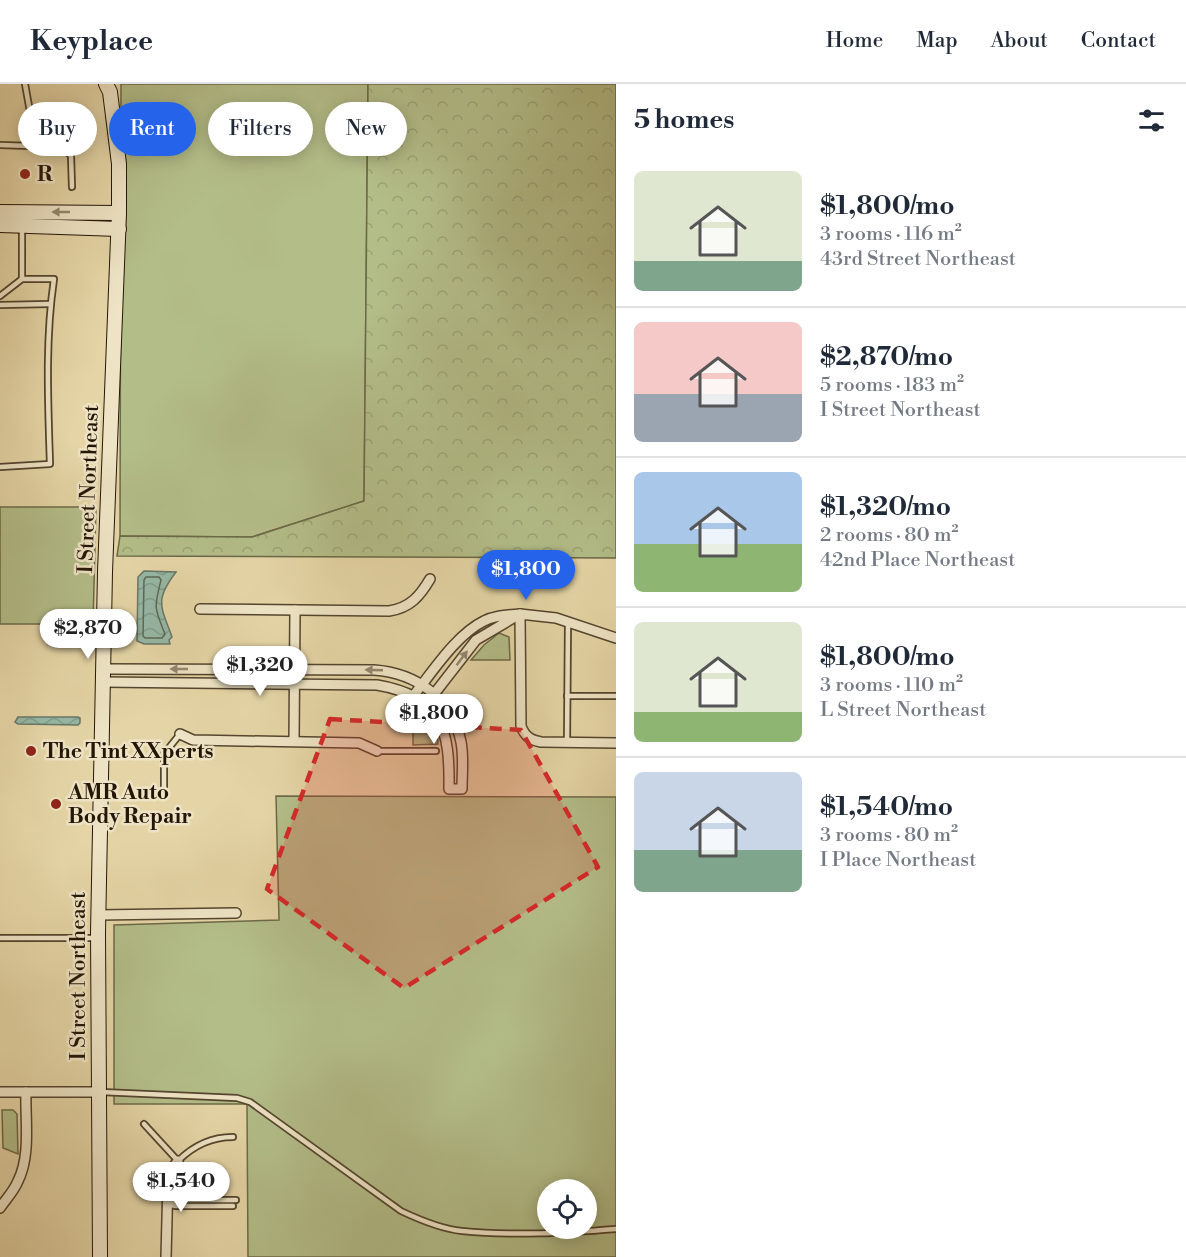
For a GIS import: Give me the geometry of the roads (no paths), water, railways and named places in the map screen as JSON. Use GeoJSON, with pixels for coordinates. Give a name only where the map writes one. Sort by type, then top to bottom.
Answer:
{"type":"FeatureCollection","features":[{"type":"Feature","properties":{"kind":"street","name":"I Street Northeast"},"geometry":{"type":"LineString","coordinates":[[100,1257],[98,938],[103,676],[119,213],[119,164],[110,92],[106,84]]}},
{"type":"Feature","properties":{"kind":"street"},"geometry":{"type":"LineString","coordinates":[[0,212],[22,219],[118,229]]}},
{"type":"Feature","properties":{"kind":"street"},"geometry":{"type":"LineString","coordinates":[[0,225],[22,219],[119,213]]}},
{"type":"Feature","properties":{"kind":"street"},"geometry":{"type":"LineString","coordinates":[[200,609],[399,610],[421,593],[429,579]]}},
{"type":"Feature","properties":{"kind":"street"},"geometry":{"type":"LineString","coordinates":[[294,741],[296,610]]}},
{"type":"Feature","properties":{"kind":"street"},"geometry":{"type":"LineString","coordinates":[[420,699],[476,640],[520,614]]}},
{"type":"Feature","properties":{"kind":"street"},"geometry":{"type":"LineString","coordinates":[[520,614],[521,726],[523,731],[532,741],[616,743]]}},
{"type":"Feature","properties":{"kind":"street"},"geometry":{"type":"LineString","coordinates":[[420,699],[429,689],[460,639],[477,625],[494,617],[520,614],[543,615],[616,638]]}},
{"type":"Feature","properties":{"kind":"street"},"geometry":{"type":"LineString","coordinates":[[295,669],[386,671],[402,675],[429,689],[448,710],[456,726],[462,754],[462,789],[450,789],[448,744],[439,720],[420,699],[395,688],[377,684],[294,684],[103,676],[295,669]]}},
{"type":"Feature","properties":{"kind":"street"},"geometry":{"type":"LineString","coordinates":[[180,734],[193,740],[359,743],[377,752]]}},
{"type":"Feature","properties":{"kind":"street"},"geometry":{"type":"LineString","coordinates":[[99,915],[236,913]]}},
{"type":"Feature","properties":{"kind":"street"},"geometry":{"type":"LineString","coordinates":[[0,1092],[98,1092]]}},
{"type":"Feature","properties":{"kind":"street"},"geometry":{"type":"LineString","coordinates":[[0,1208],[17,1184],[24,1163],[26,1092]]}},
{"type":"Feature","properties":{"kind":"street"},"geometry":{"type":"LineString","coordinates":[[166,1257],[170,1171],[178,1161]]}},
{"type":"Feature","properties":{"kind":"lane"},"geometry":{"type":"LineString","coordinates":[[25,84],[28,102]]}},
{"type":"Feature","properties":{"kind":"lane"},"geometry":{"type":"LineString","coordinates":[[0,145],[18,145]]}},
{"type":"Feature","properties":{"kind":"lane"},"geometry":{"type":"LineString","coordinates":[[69,156],[72,164],[72,187]]}},
{"type":"Feature","properties":{"kind":"lane"},"geometry":{"type":"LineString","coordinates":[[22,219],[22,279]]}},
{"type":"Feature","properties":{"kind":"lane"},"geometry":{"type":"LineString","coordinates":[[0,296],[22,279],[54,279],[50,303],[47,384],[50,464],[0,466]]}},
{"type":"Feature","properties":{"kind":"lane"},"geometry":{"type":"LineString","coordinates":[[0,305],[50,303]]}},
{"type":"Feature","properties":{"kind":"lane"},"geometry":{"type":"LineString","coordinates":[[567,742],[568,622]]}},
{"type":"Feature","properties":{"kind":"lane"},"geometry":{"type":"LineString","coordinates":[[567,696],[616,696]]}},
{"type":"Feature","properties":{"kind":"lane"},"geometry":{"type":"LineString","coordinates":[[165,791],[164,754],[180,734]]}},
{"type":"Feature","properties":{"kind":"lane"},"geometry":{"type":"LineString","coordinates":[[377,752],[436,751]]}},
{"type":"Feature","properties":{"kind":"lane"},"geometry":{"type":"LineString","coordinates":[[0,938],[98,938]]}},
{"type":"Feature","properties":{"kind":"lane"},"geometry":{"type":"LineString","coordinates":[[98,1092],[237,1098],[250,1101],[401,1211],[424,1222],[461,1231],[553,1234],[616,1229]]}},
{"type":"Feature","properties":{"kind":"lane"},"geometry":{"type":"LineString","coordinates":[[144,1124],[178,1161],[197,1146],[218,1138],[233,1137]]}},
{"type":"Feature","properties":{"kind":"lane"},"geometry":{"type":"LineString","coordinates":[[167,1204],[177,1200],[236,1200]]}},
{"type":"Feature","properties":{"kind":"lane"},"geometry":{"type":"LineString","coordinates":[[167,1204],[233,1206]]}},
{"type":"Feature","properties":{"kind":"water"},"geometry":{"type":"Polygon","coordinates":[[[144,571],[176,572],[162,597],[163,610],[172,637],[169,640],[170,644],[144,644],[137,641],[138,577],[144,571]]]}},
{"type":"Feature","properties":{"kind":"water"},"geometry":{"type":"Polygon","coordinates":[[[18,717],[78,717],[80,723],[78,725],[18,724],[15,722],[18,717]]]}},
{"type":"Feature","properties":{"kind":"place","name":"R"},"geometry":{"type":"Point","coordinates":[25,174]}},
{"type":"Feature","properties":{"kind":"place","name":"The Tint XXperts"},"geometry":{"type":"Point","coordinates":[31,751]}},
{"type":"Feature","properties":{"kind":"place","name":"AMR Auto Body Repair"},"geometry":{"type":"Point","coordinates":[56,804]}}]}
